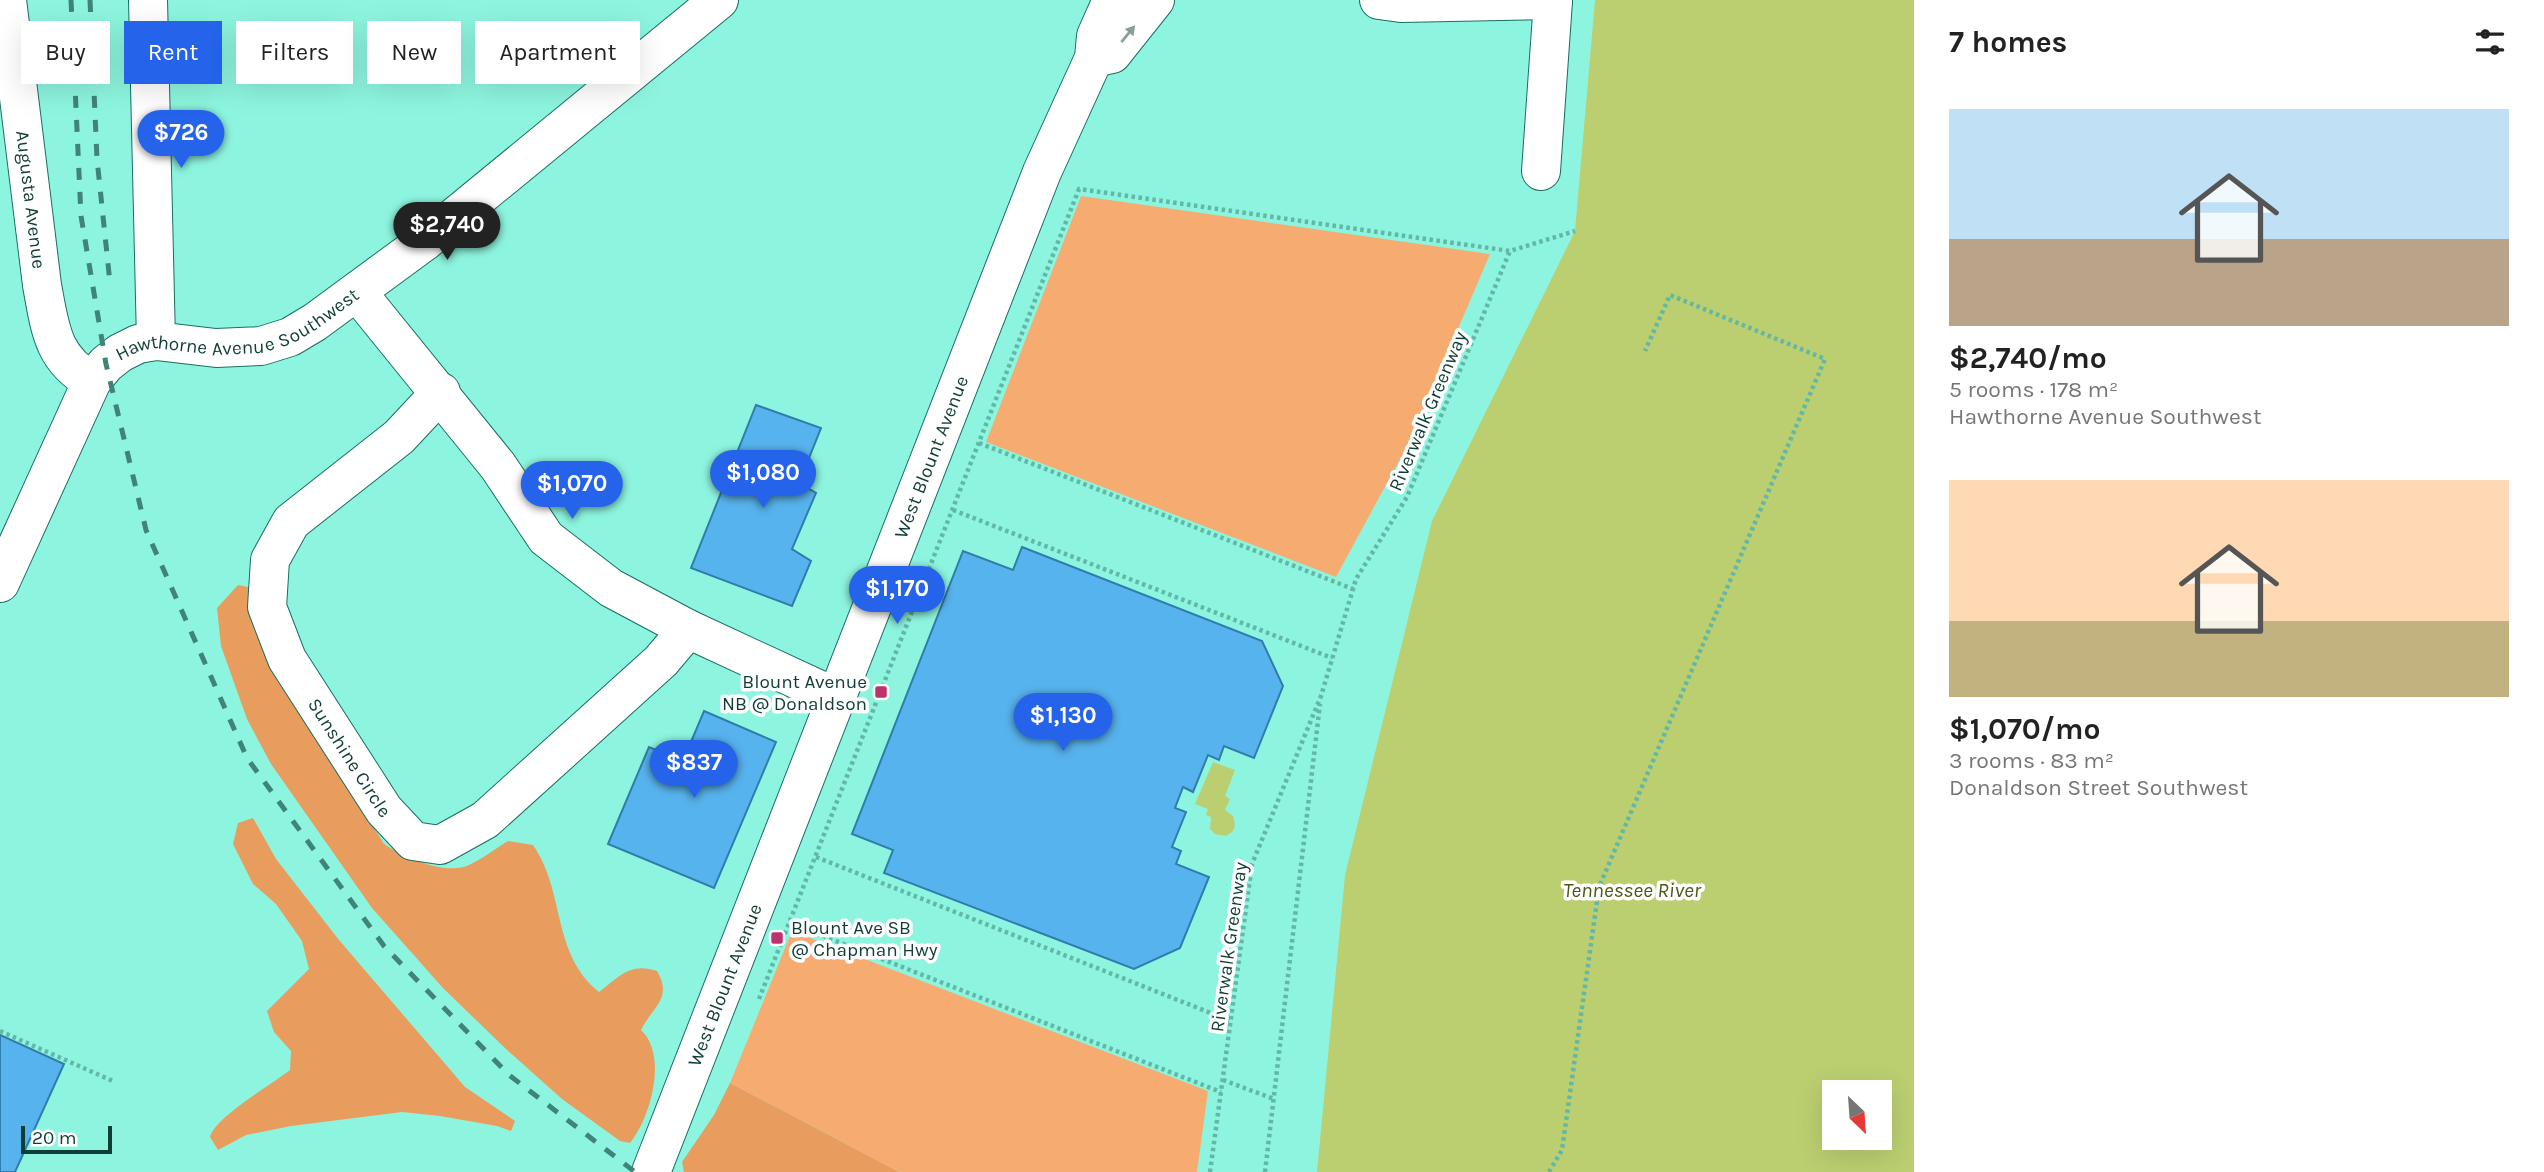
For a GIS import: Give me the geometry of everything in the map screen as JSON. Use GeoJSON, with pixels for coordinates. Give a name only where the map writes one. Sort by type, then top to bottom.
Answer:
{"type":"FeatureCollection","features":[{"type":"Feature","properties":{"kind":"street","name":"Augusta Avenue"},"geometry":{"type":"LineString","coordinates":[[7,0],[42,285],[50,330],[60,355],[76,372],[92,381]]}},
{"type":"Feature","properties":{"kind":"street"},"geometry":{"type":"LineString","coordinates":[[148,0],[156,341]]}},
{"type":"Feature","properties":{"kind":"street","name":"Hawthorne Avenue Southwest"},"geometry":{"type":"LineString","coordinates":[[1,580],[92,381],[120,353],[138,344],[156,341],[216,348],[261,346],[290,337],[315,322],[435,234],[719,0]]}},
{"type":"Feature","properties":{"kind":"street","name":"West Blount Avenue"},"geometry":{"type":"LineString","coordinates":[[651,1172],[1047,161],[1094,58],[1096,36],[1112,0]]}},
{"type":"Feature","properties":{"kind":"street"},"geometry":{"type":"LineString","coordinates":[[1094,58],[1112,54],[1155,0]]}},
{"type":"Feature","properties":{"kind":"street"},"geometry":{"type":"LineString","coordinates":[[1378,0],[1401,3],[1553,1],[1541,171]]}},
{"type":"Feature","properties":{"kind":"street"},"geometry":{"type":"LineString","coordinates":[[357,292],[441,392],[498,466],[546,538],[611,588],[688,629],[837,698]]}},
{"type":"Feature","properties":{"kind":"street","name":"Sunshine Circle"},"geometry":{"type":"LineString","coordinates":[[441,392],[399,438],[290,522],[270,560],[267,607],[287,659],[384,810],[413,841],[440,845],[485,820],[661,661],[688,629]]}},
{"type":"Feature","properties":{"kind":"path"},"geometry":{"type":"LineString","coordinates":[[755,1008],[1079,189],[1510,251],[1575,230]]}},
{"type":"Feature","properties":{"kind":"path","name":"Riverwalk Greenway"},"geometry":{"type":"LineString","coordinates":[[1210,1172],[1252,864],[1321,696],[1356,579],[1407,497],[1510,251]]}},
{"type":"Feature","properties":{"kind":"path"},"geometry":{"type":"LineString","coordinates":[[1549,1172],[1562,1150],[1599,887],[1825,359],[1670,295],[1645,351]]}},
{"type":"Feature","properties":{"kind":"path"},"geometry":{"type":"LineString","coordinates":[[979,443],[1353,589]]}},
{"type":"Feature","properties":{"kind":"path"},"geometry":{"type":"LineString","coordinates":[[953,510],[1332,658]]}},
{"type":"Feature","properties":{"kind":"path","name":"Riverwalk Greenway"},"geometry":{"type":"LineString","coordinates":[[1265,1172],[1321,696]]}},
{"type":"Feature","properties":{"kind":"path"},"geometry":{"type":"LineString","coordinates":[[816,857],[1231,1021]]}},
{"type":"Feature","properties":{"kind":"path"},"geometry":{"type":"LineString","coordinates":[[790,923],[1221,1092]]}},
{"type":"Feature","properties":{"kind":"path"},"geometry":{"type":"LineString","coordinates":[[0,1031],[115,1082]]}},
{"type":"Feature","properties":{"kind":"path"},"geometry":{"type":"LineString","coordinates":[[1223,1080],[1274,1099]]}},
{"type":"Feature","properties":{"kind":"shaded area"},"geometry":{"type":"Polygon","coordinates":[[[1081,196],[1490,254],[1412,437],[1336,577],[986,442],[1081,196]]]}},
{"type":"Feature","properties":{"kind":"shaded area"},"geometry":{"type":"Polygon","coordinates":[[[238,585],[253,588],[312,728],[384,844],[413,859],[449,868],[469,865],[508,841],[533,845],[543,863],[573,959],[599,992],[632,969],[657,971],[663,988],[662,995],[641,1030],[654,1055],[654,1086],[644,1118],[630,1143],[620,1141],[562,1099],[506,1049],[443,988],[372,908],[271,764],[247,719],[221,646],[217,608],[238,585]]]}},
{"type":"Feature","properties":{"kind":"shaded area"},"geometry":{"type":"Polygon","coordinates":[[[253,818],[276,859],[339,940],[465,1087],[515,1121],[511,1131],[440,1116],[402,1112],[291,1126],[246,1135],[218,1150],[210,1137],[222,1120],[290,1070],[291,1051],[274,1032],[267,1011],[309,969],[302,941],[276,904],[253,884],[233,844],[238,823],[253,818]]]}},
{"type":"Feature","properties":{"kind":"shaded area"},"geometry":{"type":"Polygon","coordinates":[[[792,931],[1208,1091],[1197,1172],[899,1172],[730,1083],[792,931]]]}},
{"type":"Feature","properties":{"kind":"shaded area"},"geometry":{"type":"Polygon","coordinates":[[[730,1083],[899,1172],[684,1172],[682,1162],[714,1115],[730,1083]]]}},
{"type":"Feature","properties":{"kind":"water","name":"Tennessee River"},"geometry":{"type":"Polygon","coordinates":[[[1595,0],[1914,0],[1914,1172],[1317,1172],[1345,875],[1432,521],[1575,231],[1595,0]]]}},
{"type":"Feature","properties":{"kind":"water"},"geometry":{"type":"Polygon","coordinates":[[[1213,762],[1235,770],[1225,796],[1230,799],[1225,810],[1233,816],[1235,825],[1232,832],[1226,836],[1215,834],[1210,829],[1211,817],[1206,815],[1208,809],[1195,804],[1213,762]]]}},
{"type":"Feature","properties":{"kind":"building"},"geometry":{"type":"Polygon","coordinates":[[[756,405],[821,428],[799,483],[816,493],[792,549],[811,561],[792,606],[691,568],[756,405]]]}},
{"type":"Feature","properties":{"kind":"building"},"geometry":{"type":"Polygon","coordinates":[[[1022,547],[1262,641],[1283,686],[1254,758],[1224,746],[1219,760],[1208,755],[1193,792],[1183,787],[1175,808],[1186,812],[1172,847],[1181,851],[1176,864],[1209,877],[1180,948],[1134,969],[884,873],[893,850],[852,834],[963,551],[1013,570],[1022,547]]]}},
{"type":"Feature","properties":{"kind":"building"},"geometry":{"type":"Polygon","coordinates":[[[704,711],[776,742],[714,888],[608,844],[649,747],[683,761],[704,711]]]}},
{"type":"Feature","properties":{"kind":"building"},"geometry":{"type":"Polygon","coordinates":[[[0,1035],[64,1064],[15,1172],[0,1172],[0,1035]]]}},
{"type":"Feature","properties":{"kind":"railway"},"geometry":{"type":"LineString","coordinates":[[71,0],[81,216],[106,364],[146,530],[247,758],[384,946],[509,1075],[635,1172]]}},
{"type":"Feature","properties":{"kind":"railway"},"geometry":{"type":"LineString","coordinates":[[90,0],[97,159],[110,283]]}},
{"type":"Feature","properties":{"kind":"place","name":"Blount Avenue NB @ Donaldson"},"geometry":{"type":"Point","coordinates":[881,692]}},
{"type":"Feature","properties":{"kind":"place","name":"Blount Ave SB @ Chapman Hwy"},"geometry":{"type":"Point","coordinates":[777,938]}}]}
